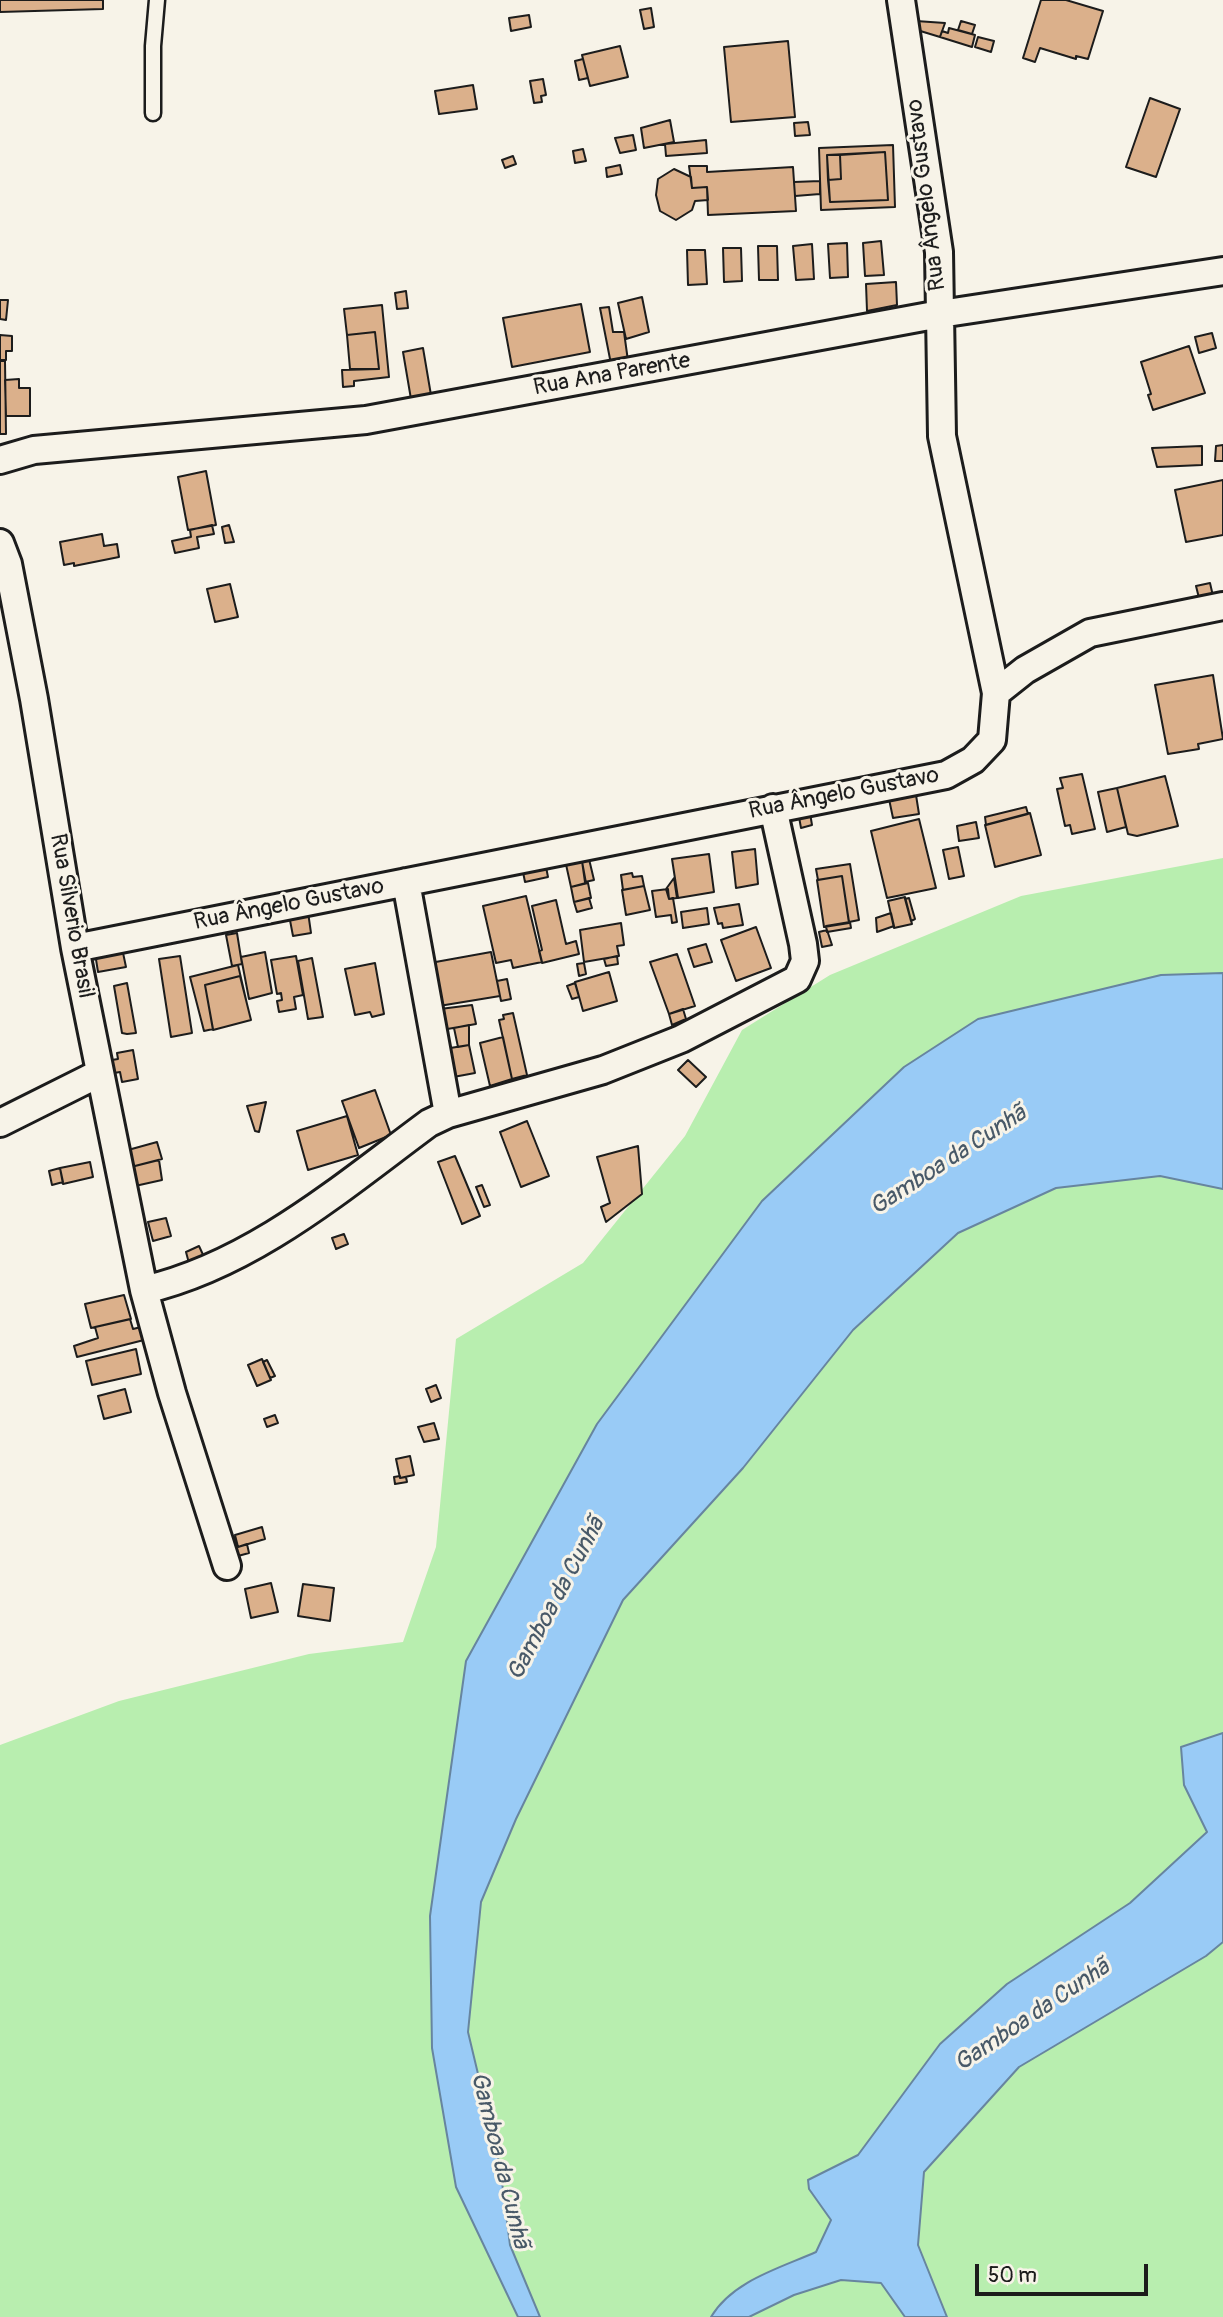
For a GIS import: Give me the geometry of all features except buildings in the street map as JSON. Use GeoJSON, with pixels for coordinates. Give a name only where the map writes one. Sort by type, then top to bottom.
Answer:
{"type":"FeatureCollection","features":[{"type":"Feature","properties":{"kind":"street","name":"Rua Ângelo Gustavo"},"geometry":{"type":"LineString","coordinates":[[75,948],[946,775],[973,760],[992,740],[996,693],[942,436],[939,252],[901,0]]}},
{"type":"Feature","properties":{"kind":"street","name":"Rua Ana Parente"},"geometry":{"type":"LineString","coordinates":[[0,460],[34,450],[366,420],[940,314],[1223,271]]}},
{"type":"Feature","properties":{"kind":"street","name":"Rua Silverio Brasil"},"geometry":{"type":"LineString","coordinates":[[0,543],[8,564],[34,699],[75,948],[144,1290],[172,1393],[227,1566]]}},
{"type":"Feature","properties":{"kind":"street"},"geometry":{"type":"LineString","coordinates":[[996,693],[1059,648],[1090,633],[1223,606]]}},
{"type":"Feature","properties":{"kind":"street"},"geometry":{"type":"LineString","coordinates":[[144,1290],[178,1282],[249,1248],[313,1209],[429,1124],[447,1114],[603,1070],[681,1039],[797,979],[805,961],[803,944],[773,808]]}},
{"type":"Feature","properties":{"kind":"street"},"geometry":{"type":"LineString","coordinates":[[406,882],[447,1114]]}},
{"type":"Feature","properties":{"kind":"street"},"geometry":{"type":"LineString","coordinates":[[0,1123],[100,1073]]}},
{"type":"Feature","properties":{"kind":"lane"},"geometry":{"type":"LineString","coordinates":[[153,113],[153,46],[157,0]]}},
{"type":"Feature","properties":{"kind":"green space"},"geometry":{"type":"Polygon","coordinates":[[[1223,858],[1223,973],[1161,975],[978,1019],[762,1201],[597,1424],[466,1661],[456,2187],[518,2317],[0,2317],[0,1745],[119,1701],[309,1654],[403,1642],[436,1547],[456,1339],[583,1263],[685,1136],[742,1030],[830,975],[1021,896],[1223,858]]]}},
{"type":"Feature","properties":{"kind":"green space"},"geometry":{"type":"Polygon","coordinates":[[[1160,1176],[1223,1189],[1223,1733],[1181,1748],[1184,1785],[1207,1832],[1130,1904],[1007,1984],[940,2043],[858,2155],[808,2180],[809,2189],[831,2220],[816,2252],[744,2285],[731,2294],[711,2317],[540,2317],[510,2245],[500,2166],[468,2032],[481,1902],[516,1819],[623,1600],[743,1468],[853,1330],[958,1233],[1056,1188],[1160,1176]]]}},
{"type":"Feature","properties":{"kind":"green space"},"geometry":{"type":"Polygon","coordinates":[[[1223,1942],[1223,2317],[947,2317],[918,2245],[924,2172],[1019,2067],[1206,1956],[1223,1942]]]}},
{"type":"Feature","properties":{"kind":"green space"},"geometry":{"type":"Polygon","coordinates":[[[841,2280],[881,2282],[905,2317],[749,2317],[795,2295],[841,2280]]]}},
{"type":"Feature","properties":{"kind":"water","name":"Gamboa da Cunhã"},"geometry":{"type":"Polygon","coordinates":[[[1223,973],[1223,1189],[1160,1176],[1056,1188],[958,1233],[853,1330],[743,1468],[623,1600],[516,1819],[481,1902],[468,2032],[500,2166],[510,2245],[540,2317],[518,2317],[456,2187],[432,2048],[430,1916],[466,1661],[597,1424],[762,1201],[904,1067],[978,1019],[1161,975],[1223,973]]]}},
{"type":"Feature","properties":{"kind":"water","name":"Gamboa da Cunhã"},"geometry":{"type":"Polygon","coordinates":[[[1223,1733],[1223,1942],[1206,1956],[1019,2067],[924,2172],[918,2245],[947,2317],[905,2317],[881,2283],[841,2280],[794,2295],[749,2317],[711,2317],[731,2294],[744,2285],[816,2252],[831,2220],[809,2189],[808,2180],[858,2155],[940,2044],[1007,1984],[1130,1903],[1207,1832],[1184,1785],[1181,1747],[1223,1733]]]}}]}
